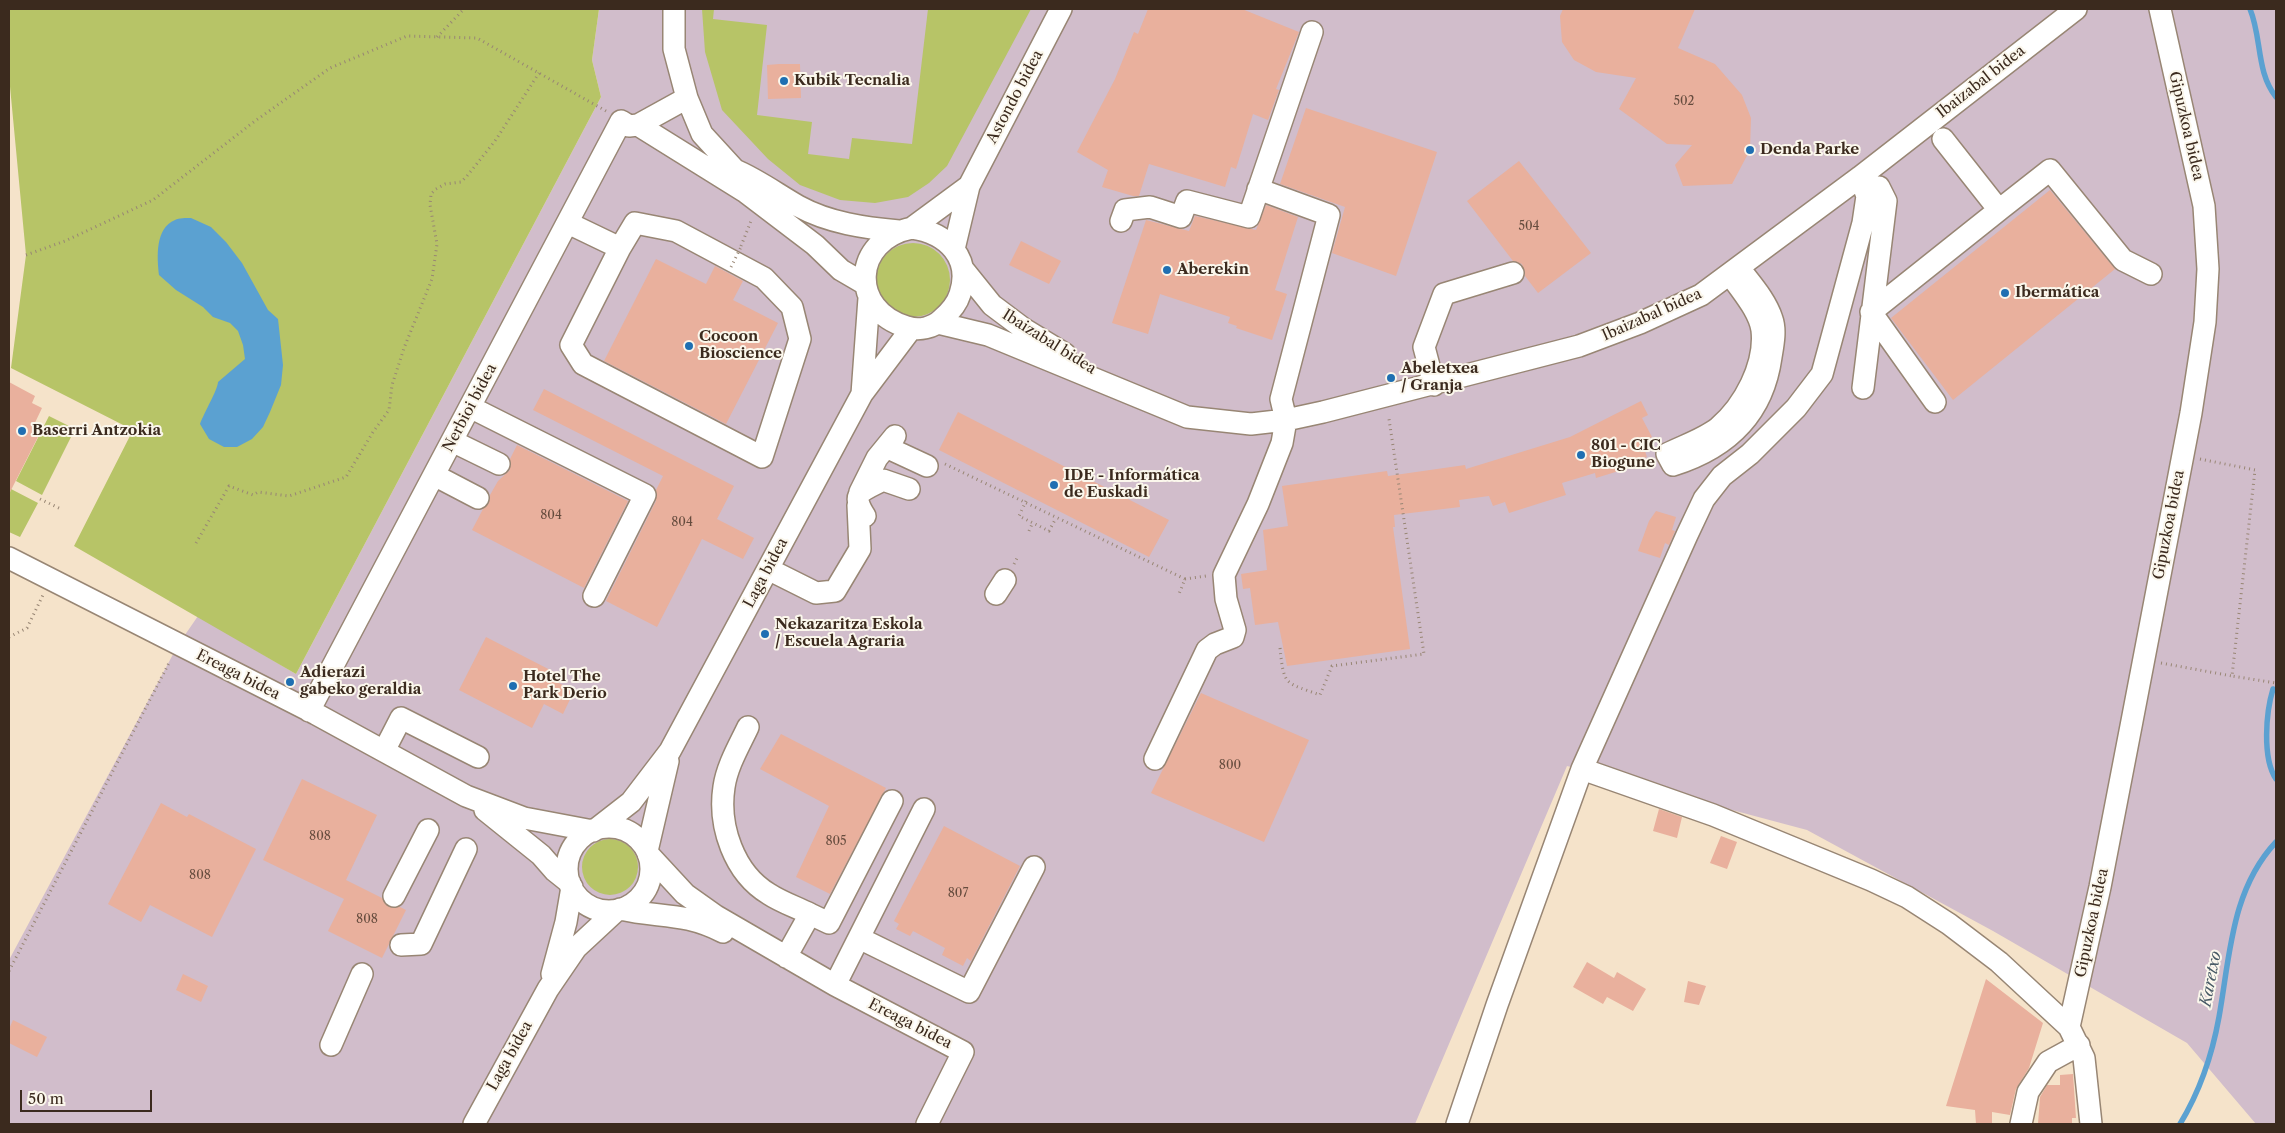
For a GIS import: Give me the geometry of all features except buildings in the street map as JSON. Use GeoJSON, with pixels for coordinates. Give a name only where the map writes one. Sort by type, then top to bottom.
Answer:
{"type":"FeatureCollection","features":[{"type":"Feature","properties":{"kind":"street"},"geometry":{"type":"LineString","coordinates":[[674,9],[674,49],[687,98],[702,134],[734,170],[744,191]]}},
{"type":"Feature","properties":{"kind":"street","name":"Astondo bidea"},"geometry":{"type":"LineString","coordinates":[[954,249],[969,186],[1061,9]]}},
{"type":"Feature","properties":{"kind":"street","name":"Ibaizabal bidea"},"geometry":{"type":"LineString","coordinates":[[938,323],[988,335],[1187,417],[1251,424],[1286,420],[1434,385],[1579,346],[1631,327],[1701,295],[1860,177],[2076,9]]}},
{"type":"Feature","properties":{"kind":"street","name":"Gipuzkoa bidea"},"geometry":{"type":"LineString","coordinates":[[2074,1036],[2182,455],[2204,322],[2208,269],[2204,206],[2159,13]]}},
{"type":"Feature","properties":{"kind":"street"},"geometry":{"type":"LineString","coordinates":[[1121,221],[1125,210],[1150,207],[1181,217],[1187,201],[1248,217],[1312,32]]}},
{"type":"Feature","properties":{"kind":"street"},"geometry":{"type":"LineString","coordinates":[[630,123],[687,98]]}},
{"type":"Feature","properties":{"kind":"street"},"geometry":{"type":"LineString","coordinates":[[630,123],[744,191],[815,245],[867,291],[877,310],[886,319],[912,329],[926,328],[938,323],[952,309],[960,297],[963,284],[963,269],[954,249],[941,237],[928,231],[855,227],[800,207],[758,180],[734,170]]}},
{"type":"Feature","properties":{"kind":"street","name":"Nerbioi bidea"},"geometry":{"type":"LineString","coordinates":[[309,711],[568,223],[630,123]]}},
{"type":"Feature","properties":{"kind":"street"},"geometry":{"type":"LineString","coordinates":[[1943,139],[1999,210]]}},
{"type":"Feature","properties":{"kind":"street"},"geometry":{"type":"LineString","coordinates":[[1871,312],[2050,170],[2123,260],[2150,274]]}},
{"type":"Feature","properties":{"kind":"street"},"geometry":{"type":"LineString","coordinates":[[1457,1124],[1496,1005],[1582,769],[1649,614],[1704,499],[1722,476],[1750,454],[1796,408],[1822,374],[1863,223],[1867,196],[1860,177]]}},
{"type":"Feature","properties":{"kind":"street","name":"Astondo bidea"},"geometry":{"type":"LineString","coordinates":[[906,230],[969,186]]}},
{"type":"Feature","properties":{"kind":"street"},"geometry":{"type":"LineString","coordinates":[[1863,388],[1886,201],[1879,187]]}},
{"type":"Feature","properties":{"kind":"street"},"geometry":{"type":"LineString","coordinates":[[1155,759],[1207,650],[1215,644],[1233,637],[1235,630],[1226,599],[1224,575],[1258,504],[1282,443],[1286,420],[1281,399],[1329,215],[1258,189]]}},
{"type":"Feature","properties":{"kind":"street"},"geometry":{"type":"LineString","coordinates":[[568,223],[620,248]]}},
{"type":"Feature","properties":{"kind":"street"},"geometry":{"type":"LineString","coordinates":[[635,223],[676,231],[764,278],[792,307],[800,339],[762,457],[583,364],[571,345],[620,248],[635,223]]}},
{"type":"Feature","properties":{"kind":"street"},"geometry":{"type":"LineString","coordinates":[[867,291],[866,265],[875,247],[886,237],[906,230]]}},
{"type":"Feature","properties":{"kind":"street","name":"Ibaizabal bidea"},"geometry":{"type":"LineString","coordinates":[[963,269],[992,305],[1024,329],[1146,401]]}},
{"type":"Feature","properties":{"kind":"street"},"geometry":{"type":"LineString","coordinates":[[1735,271],[1764,301],[1773,320],[1774,341],[1769,371],[1758,401],[1745,422],[1697,458],[1673,465],[1667,454],[1717,429],[1739,407],[1752,382],[1760,355],[1762,330],[1755,311],[1735,271]]}},
{"type":"Feature","properties":{"kind":"street"},"geometry":{"type":"LineString","coordinates":[[1434,385],[1424,347],[1444,294],[1513,273]]}},
{"type":"Feature","properties":{"kind":"street","name":"Laga bidea"},"geometry":{"type":"LineString","coordinates":[[862,394],[867,291]]}},
{"type":"Feature","properties":{"kind":"street"},"geometry":{"type":"LineString","coordinates":[[1871,312],[1935,402]]}},
{"type":"Feature","properties":{"kind":"street","name":"Laga bidea"},"geometry":{"type":"LineString","coordinates":[[594,830],[631,802],[670,751],[862,394],[912,329]]}},
{"type":"Feature","properties":{"kind":"street"},"geometry":{"type":"LineString","coordinates":[[470,407],[645,495],[594,596]]}},
{"type":"Feature","properties":{"kind":"street"},"geometry":{"type":"LineString","coordinates":[[859,499],[883,480],[909,489],[889,469],[891,441]]}},
{"type":"Feature","properties":{"kind":"street"},"geometry":{"type":"LineString","coordinates":[[768,569],[816,593],[835,591],[860,549],[859,499],[877,458],[891,441]]}},
{"type":"Feature","properties":{"kind":"street"},"geometry":{"type":"LineString","coordinates":[[891,441],[934,464]]}},
{"type":"Feature","properties":{"kind":"street"},"geometry":{"type":"LineString","coordinates":[[452,442],[499,464]]}},
{"type":"Feature","properties":{"kind":"street"},"geometry":{"type":"LineString","coordinates":[[434,475],[478,498]]}},
{"type":"Feature","properties":{"kind":"street"},"geometry":{"type":"LineString","coordinates":[[859,499],[874,529]]}},
{"type":"Feature","properties":{"kind":"street","name":"Ereaga bidea"},"geometry":{"type":"LineString","coordinates":[[9,558],[309,711],[466,796]]}},
{"type":"Feature","properties":{"kind":"street"},"geometry":{"type":"LineString","coordinates":[[384,751],[401,718],[478,757]]}},
{"type":"Feature","properties":{"kind":"street"},"geometry":{"type":"LineString","coordinates":[[748,727],[734,755],[724,786],[723,816],[730,846],[744,872],[768,894],[828,923],[892,800]]}},
{"type":"Feature","properties":{"kind":"street","name":"Laga bidea"},"geometry":{"type":"LineString","coordinates":[[647,852],[670,751]]}},
{"type":"Feature","properties":{"kind":"street"},"geometry":{"type":"LineString","coordinates":[[1582,769],[1713,815],[1907,897],[1949,924],[1999,962],[2074,1036],[2084,1058],[2091,1124]]}},
{"type":"Feature","properties":{"kind":"street"},"geometry":{"type":"LineString","coordinates":[[466,796],[524,818],[594,830],[610,828],[625,831],[638,839],[647,852],[651,869],[648,884],[640,898],[618,910],[608,911],[590,906],[577,895],[571,885],[515,832],[466,796]]}},
{"type":"Feature","properties":{"kind":"street"},"geometry":{"type":"LineString","coordinates":[[835,985],[924,809]]}},
{"type":"Feature","properties":{"kind":"street"},"geometry":{"type":"LineString","coordinates":[[394,896],[428,830]]}},
{"type":"Feature","properties":{"kind":"street"},"geometry":{"type":"LineString","coordinates":[[571,885],[568,868],[571,853],[580,840],[594,830]]}},
{"type":"Feature","properties":{"kind":"street"},"geometry":{"type":"LineString","coordinates":[[401,946],[421,944],[466,849]]}},
{"type":"Feature","properties":{"kind":"street","name":"Ereaga bidea"},"geometry":{"type":"LineString","coordinates":[[647,852],[685,894],[716,916],[835,985],[963,1052],[927,1124]]}},
{"type":"Feature","properties":{"kind":"street"},"geometry":{"type":"LineString","coordinates":[[859,938],[969,992],[1034,867]]}},
{"type":"Feature","properties":{"kind":"street","name":"Laga bidea"},"geometry":{"type":"LineString","coordinates":[[548,989],[566,922],[571,885]]}},
{"type":"Feature","properties":{"kind":"street","name":"Laga bidea"},"geometry":{"type":"LineString","coordinates":[[474,1124],[548,989],[576,948],[618,910]]}},
{"type":"Feature","properties":{"kind":"street","name":"Ereaga bidea"},"geometry":{"type":"LineString","coordinates":[[618,910],[638,914],[674,915],[704,922],[752,948],[786,957]]}},
{"type":"Feature","properties":{"kind":"street"},"geometry":{"type":"LineString","coordinates":[[786,957],[810,914]]}},
{"type":"Feature","properties":{"kind":"street"},"geometry":{"type":"LineString","coordinates":[[331,1045],[362,974]]}},
{"type":"Feature","properties":{"kind":"street"},"geometry":{"type":"LineString","coordinates":[[2022,1124],[2028,1092],[2048,1062],[2074,1036]]}},
{"type":"Feature","properties":{"kind":"path"},"geometry":{"type":"LineString","coordinates":[[437,37],[464,9]]}},
{"type":"Feature","properties":{"kind":"path"},"geometry":{"type":"LineString","coordinates":[[26,255],[65,241],[153,200],[255,121],[330,68],[407,36],[477,38],[630,123]]}},
{"type":"Feature","properties":{"kind":"path"},"geometry":{"type":"LineString","coordinates":[[196,543],[229,486],[252,495],[258,492],[290,496],[346,477],[373,432],[389,410],[392,385],[404,348],[432,279],[437,244],[430,205],[431,194],[445,184],[461,182],[467,176],[495,141],[539,73]]}},
{"type":"Feature","properties":{"kind":"path"},"geometry":{"type":"LineString","coordinates":[[731,267],[751,221]]}},
{"type":"Feature","properties":{"kind":"path"},"geometry":{"type":"LineString","coordinates":[[1280,648],[1283,675],[1288,683],[1320,695],[1332,666],[1424,654],[1389,419]]}},
{"type":"Feature","properties":{"kind":"path"},"geometry":{"type":"LineString","coordinates":[[2182,455],[2255,470],[2232,676]]}},
{"type":"Feature","properties":{"kind":"path"},"geometry":{"type":"LineString","coordinates":[[934,464],[1026,501],[1056,518],[1185,579],[1208,576]]}},
{"type":"Feature","properties":{"kind":"path"},"geometry":{"type":"LineString","coordinates":[[40,499],[61,510]]}},
{"type":"Feature","properties":{"kind":"path"},"geometry":{"type":"LineString","coordinates":[[1026,501],[1019,516],[1032,524],[1049,531],[1056,518]]}},
{"type":"Feature","properties":{"kind":"path"},"geometry":{"type":"LineString","coordinates":[[1029,531],[1032,524]]}},
{"type":"Feature","properties":{"kind":"path"},"geometry":{"type":"LineString","coordinates":[[1179,594],[1185,579]]}},
{"type":"Feature","properties":{"kind":"path"},"geometry":{"type":"LineString","coordinates":[[9,637],[27,628],[45,591]]}},
{"type":"Feature","properties":{"kind":"path"},"geometry":{"type":"LineString","coordinates":[[9,971],[178,645]]}},
{"type":"Feature","properties":{"kind":"path"},"geometry":{"type":"LineString","coordinates":[[2144,660],[2276,683]]}},
{"type":"Feature","properties":{"kind":"shaded area"},"geometry":{"type":"Polygon","coordinates":[[[599,9],[2276,9],[2276,1124],[2256,1124],[2187,1043],[1993,931],[1807,830],[1567,766],[1415,1124],[9,1124],[9,960],[178,645],[198,616],[296,674],[601,97],[592,60],[599,9]]]}},
{"type":"Feature","properties":{"kind":"green space"},"geometry":{"type":"Polygon","coordinates":[[[9,9],[599,9],[592,60],[601,97],[296,674],[74,546],[133,430],[11,368],[26,255],[9,76],[9,9]]]}},
{"type":"Feature","properties":{"kind":"green space"},"geometry":{"type":"Polygon","coordinates":[[[702,9],[714,9],[713,19],[767,25],[757,115],[812,122],[808,154],[849,159],[852,138],[912,144],[928,9],[1031,9],[947,166],[929,183],[908,197],[875,203],[840,200],[800,185],[768,159],[722,110],[705,52],[702,9]]]}},
{"type":"Feature","properties":{"kind":"green space"},"geometry":{"type":"Polygon","coordinates":[[[906,243],[920,243],[934,249],[944,259],[950,273],[948,294],[934,311],[920,317],[906,317],[892,311],[882,301],[876,287],[876,273],[882,259],[892,249],[906,243]]]}},
{"type":"Feature","properties":{"kind":"green space"},"geometry":{"type":"Polygon","coordinates":[[[49,416],[75,429],[42,495],[16,481],[49,416]]]}},
{"type":"Feature","properties":{"kind":"green space"},"geometry":{"type":"Polygon","coordinates":[[[11,489],[38,503],[20,537],[9,532],[9,495],[11,489]]]}},
{"type":"Feature","properties":{"kind":"green space"},"geometry":{"type":"Polygon","coordinates":[[[604,839],[616,839],[626,843],[634,851],[638,867],[634,883],[626,891],[616,895],[604,895],[594,891],[586,883],[582,873],[582,861],[586,851],[594,843],[604,839]]]}},
{"type":"Feature","properties":{"kind":"water"},"geometry":{"type":"Polygon","coordinates":[[[191,218],[211,227],[226,242],[242,263],[268,310],[278,319],[283,365],[281,385],[263,427],[252,439],[237,447],[224,447],[209,439],[200,424],[218,382],[245,359],[238,331],[230,323],[213,317],[203,307],[176,290],[159,275],[158,252],[164,229],[175,220],[191,218]]]}},
{"type":"Feature","properties":{"kind":"waterway","name":"Karetxo"},"geometry":{"type":"LineString","coordinates":[[2250,9],[2254,20],[2265,77],[2276,97]]}},
{"type":"Feature","properties":{"kind":"waterway","name":"Karetxo"},"geometry":{"type":"LineString","coordinates":[[2273,689],[2267,722],[2267,747],[2276,779]]}},
{"type":"Feature","properties":{"kind":"waterway","name":"Karetxo"},"geometry":{"type":"LineString","coordinates":[[2180,1124],[2199,1086],[2213,1046],[2230,947],[2241,902],[2261,861],[2276,842]]}},
{"type":"Feature","properties":{"kind":"place","name":"Kubik Tecnalia"},"geometry":{"type":"Point","coordinates":[784,81]}},
{"type":"Feature","properties":{"kind":"place","name":"Denda Parke"},"geometry":{"type":"Point","coordinates":[1750,150]}},
{"type":"Feature","properties":{"kind":"place","name":"Aberekin"},"geometry":{"type":"Point","coordinates":[1167,270]}},
{"type":"Feature","properties":{"kind":"place","name":"Ibermática"},"geometry":{"type":"Point","coordinates":[2005,293]}},
{"type":"Feature","properties":{"kind":"place","name":"Cocoon Bioscience"},"geometry":{"type":"Point","coordinates":[689,346]}},
{"type":"Feature","properties":{"kind":"place","name":"Abeletxea / Granja"},"geometry":{"type":"Point","coordinates":[1391,378]}},
{"type":"Feature","properties":{"kind":"place","name":"Baserri Antzokia"},"geometry":{"type":"Point","coordinates":[22,431]}},
{"type":"Feature","properties":{"kind":"place","name":"801 - CIC Biogune"},"geometry":{"type":"Point","coordinates":[1581,455]}},
{"type":"Feature","properties":{"kind":"place","name":"IDE - Informática de Euskadi"},"geometry":{"type":"Point","coordinates":[1054,485]}},
{"type":"Feature","properties":{"kind":"place","name":"Nekazaritza Eskola / Escuela Agraria"},"geometry":{"type":"Point","coordinates":[765,634]}},
{"type":"Feature","properties":{"kind":"place","name":"Adierazi gabeko geraldia"},"geometry":{"type":"Point","coordinates":[290,682]}},
{"type":"Feature","properties":{"kind":"place","name":"Hotel The Park Derio"},"geometry":{"type":"Point","coordinates":[513,686]}}]}
